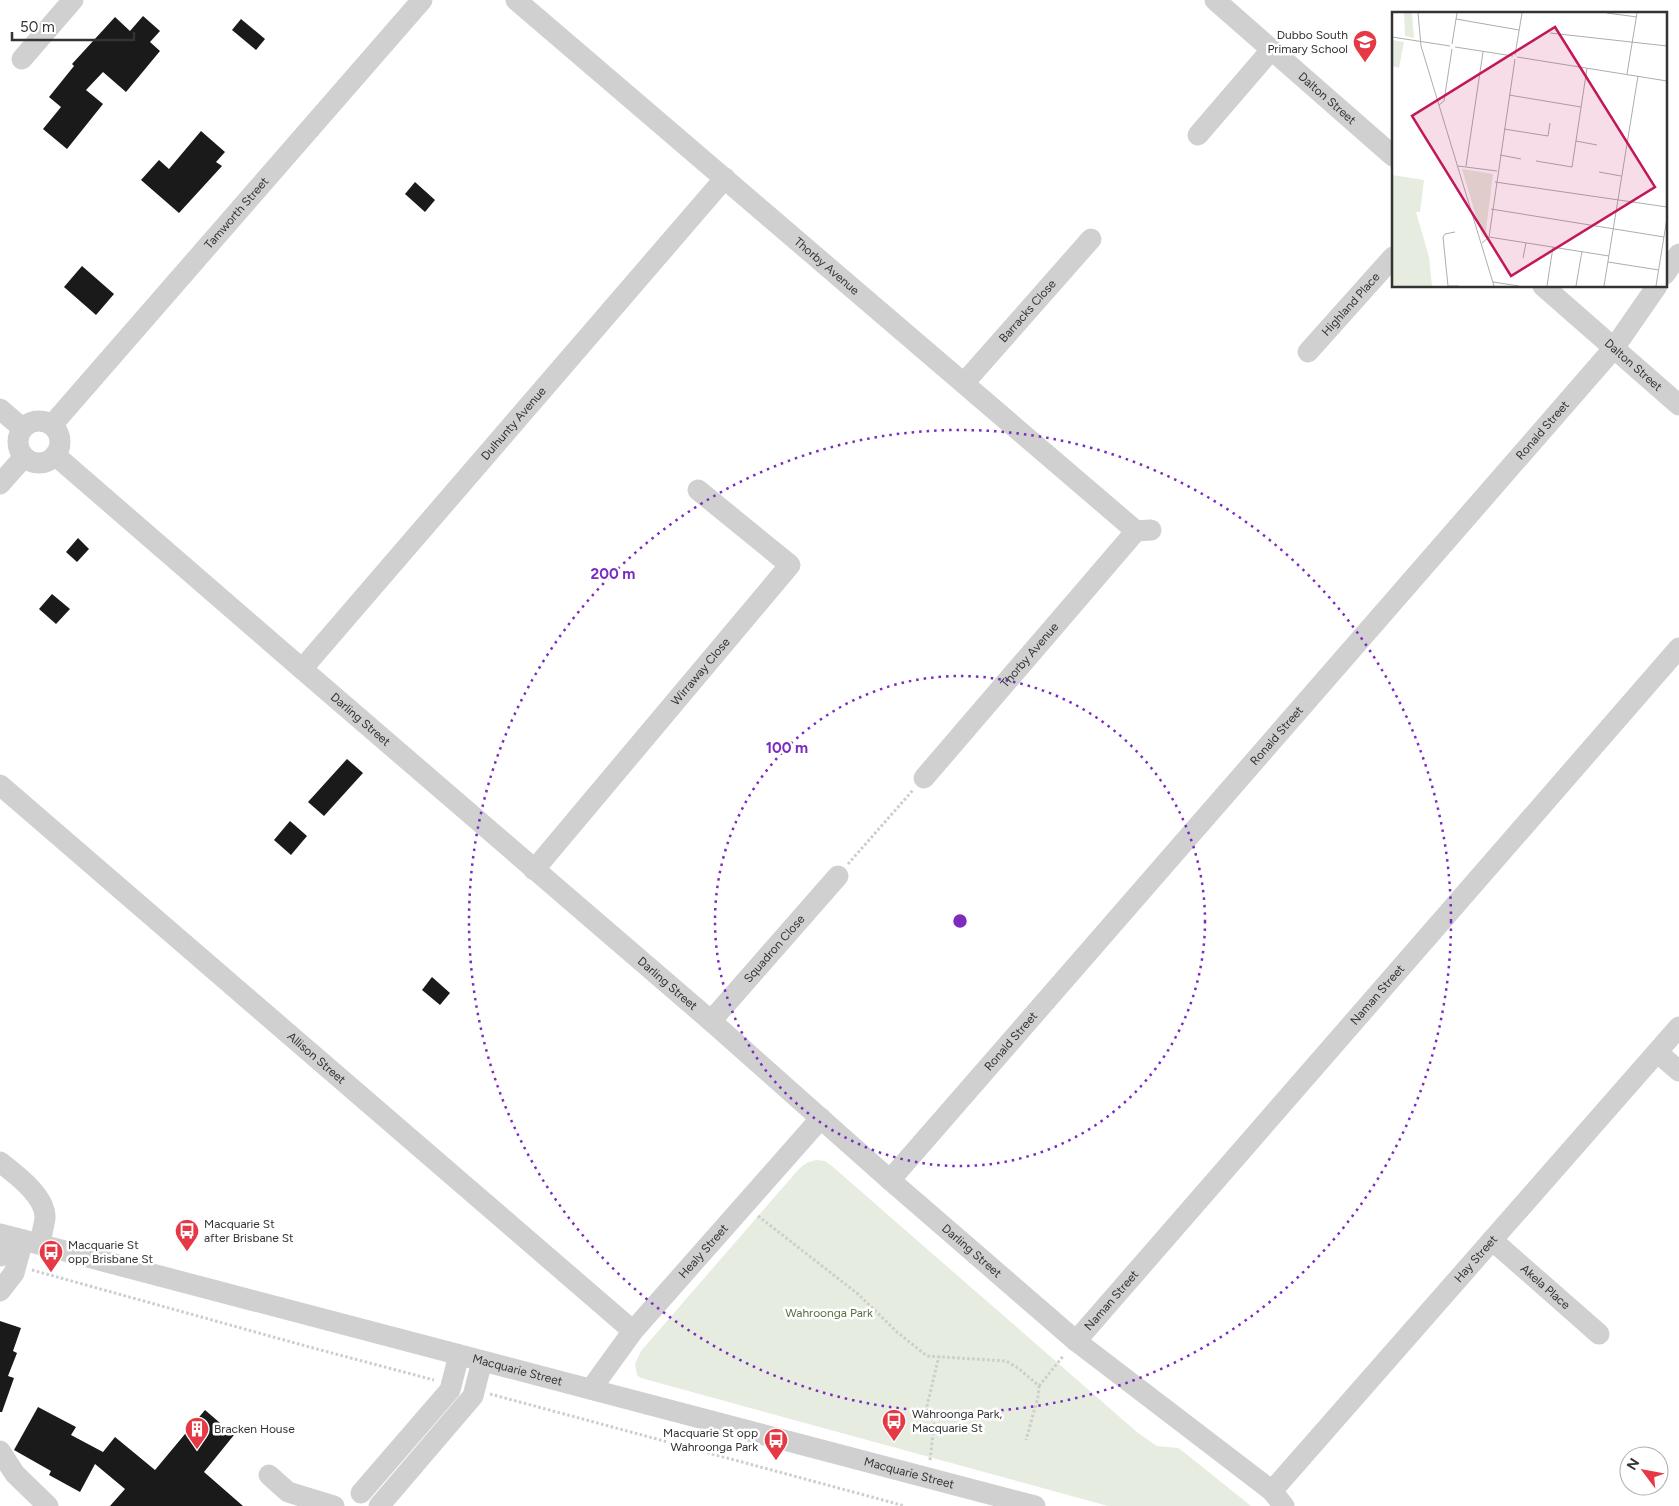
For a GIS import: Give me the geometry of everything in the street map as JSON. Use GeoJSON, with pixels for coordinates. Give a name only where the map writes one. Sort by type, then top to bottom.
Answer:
{"type":"FeatureCollection","features":[{"type":"Feature","properties":{"kind":"street"},"geometry":{"type":"LineString","coordinates":[[22,59],[73,0]]}},
{"type":"Feature","properties":{"kind":"street","name":"Tamworth Street"},"geometry":{"type":"LineString","coordinates":[[52,425],[422,0]]}},
{"type":"Feature","properties":{"kind":"street","name":"Thorby Avenue"},"geometry":{"type":"LineString","coordinates":[[516,0],[964,383],[1144,530],[924,778]]}},
{"type":"Feature","properties":{"kind":"street","name":"Dalton Street"},"geometry":{"type":"LineString","coordinates":[[1215,0],[1392,155]]}},
{"type":"Feature","properties":{"kind":"street"},"geometry":{"type":"LineString","coordinates":[[1198,135],[1271,50]]}},
{"type":"Feature","properties":{"kind":"street","name":"Dulhunty Avenue"},"geometry":{"type":"LineString","coordinates":[[302,669],[725,178]]}},
{"type":"Feature","properties":{"kind":"street","name":"Barracks Close"},"geometry":{"type":"LineString","coordinates":[[964,383],[1091,239]]}},
{"type":"Feature","properties":{"kind":"street"},"geometry":{"type":"LineString","coordinates":[[1666,273],[1679,254]]}},
{"type":"Feature","properties":{"kind":"street","name":"Highland Place"},"geometry":{"type":"LineString","coordinates":[[1308,352],[1392,258]]}},
{"type":"Feature","properties":{"kind":"street","name":"Dalton Street"},"geometry":{"type":"LineString","coordinates":[[1544,288],[1679,405]]}},
{"type":"Feature","properties":{"kind":"street","name":"Ronald Street"},"geometry":{"type":"LineString","coordinates":[[890,1180],[1614,348],[1656,288]]}},
{"type":"Feature","properties":{"kind":"street"},"geometry":{"type":"LineString","coordinates":[[0,409],[22,428]]}},
{"type":"Feature","properties":{"kind":"street"},"geometry":{"type":"LineString","coordinates":[[40,420],[52,425],[59,436],[60,443],[55,455],[43,462],[30,461],[24,457],[18,446],[19,434],[22,428],[27,424],[40,420]]}},
{"type":"Feature","properties":{"kind":"street","name":"Darling Street"},"geometry":{"type":"LineString","coordinates":[[55,455],[711,1021],[890,1180],[1076,1341],[1278,1499]]}},
{"type":"Feature","properties":{"kind":"street"},"geometry":{"type":"LineString","coordinates":[[0,484],[24,457]]}},
{"type":"Feature","properties":{"kind":"street","name":"Wirraway Close"},"geometry":{"type":"LineString","coordinates":[[534,870],[790,565],[698,490]]}},
{"type":"Feature","properties":{"kind":"street","name":"Naman Street"},"geometry":{"type":"LineString","coordinates":[[1076,1341],[1679,648]]}},
{"type":"Feature","properties":{"kind":"street","name":"Allison Street"},"geometry":{"type":"LineString","coordinates":[[0,786],[633,1331]]}},
{"type":"Feature","properties":{"kind":"street","name":"Squadron Close"},"geometry":{"type":"LineString","coordinates":[[711,1021],[838,876]]}},
{"type":"Feature","properties":{"kind":"street","name":"Hay Street"},"geometry":{"type":"LineString","coordinates":[[1278,1499],[1492,1240],[1679,1027]]}},
{"type":"Feature","properties":{"kind":"street"},"geometry":{"type":"LineString","coordinates":[[1657,1052],[1679,1071]]}},
{"type":"Feature","properties":{"kind":"street","name":"Healy Street"},"geometry":{"type":"LineString","coordinates":[[591,1389],[633,1331],[821,1118]]}},
{"type":"Feature","properties":{"kind":"street"},"geometry":{"type":"LineString","coordinates":[[0,1162],[42,1202],[45,1216],[0,1256]]}},
{"type":"Feature","properties":{"kind":"street"},"geometry":{"type":"LineString","coordinates":[[0,1291],[14,1273],[20,1239]]}},
{"type":"Feature","properties":{"kind":"street","name":"Macquarie Street"},"geometry":{"type":"LineString","coordinates":[[20,1239],[1035,1506]]}},
{"type":"Feature","properties":{"kind":"street","name":"Akela Place"},"geometry":{"type":"LineString","coordinates":[[1492,1240],[1599,1334]]}},
{"type":"Feature","properties":{"kind":"street"},"geometry":{"type":"LineString","coordinates":[[372,1502],[450,1390],[459,1355]]}},
{"type":"Feature","properties":{"kind":"street"},"geometry":{"type":"LineString","coordinates":[[269,1475],[288,1492],[335,1506],[372,1502],[473,1396],[482,1361]]}},
{"type":"Feature","properties":{"kind":"street"},"geometry":{"type":"LineString","coordinates":[[0,1451],[15,1474],[48,1506]]}},
{"type":"Feature","properties":{"kind":"path"},"geometry":{"type":"LineString","coordinates":[[838,876],[924,778]]}},
{"type":"Feature","properties":{"kind":"path"},"geometry":{"type":"LineString","coordinates":[[744,1205],[858,1294],[897,1332],[927,1356],[1006,1362],[1018,1368],[1039,1386]]}},
{"type":"Feature","properties":{"kind":"path"},"geometry":{"type":"LineString","coordinates":[[1026,1440],[1038,1397],[1039,1386],[1076,1341]]}},
{"type":"Feature","properties":{"kind":"path"},"geometry":{"type":"LineString","coordinates":[[928,1478],[934,1425],[927,1406],[939,1356]]}},
{"type":"Feature","properties":{"kind":"green space","name":"Wahroonga Park"},"geometry":{"type":"Polygon","coordinates":[[[817,1160],[825,1161],[833,1167],[1138,1433],[1157,1446],[1178,1448],[1251,1506],[1108,1506],[641,1378],[637,1375],[635,1364],[641,1351],[798,1170],[807,1163],[817,1160]]]}},
{"type":"Feature","properties":{"kind":"building"},"geometry":{"type":"Polygon","coordinates":[[[143,16],[160,31],[150,42],[160,51],[126,92],[103,72],[86,90],[103,104],[67,149],[43,129],[61,107],[49,97],[74,66],[72,64],[115,17],[130,31],[143,16]]]}},
{"type":"Feature","properties":{"kind":"building"},"geometry":{"type":"Polygon","coordinates":[[[241,19],[265,39],[256,50],[232,30],[241,19]]]}},
{"type":"Feature","properties":{"kind":"building"},"geometry":{"type":"Polygon","coordinates":[[[201,131],[225,152],[216,162],[222,166],[179,213],[141,180],[159,160],[169,169],[201,131]]]}},
{"type":"Feature","properties":{"kind":"building"},"geometry":{"type":"Polygon","coordinates":[[[415,182],[435,200],[425,212],[405,194],[415,182]]]}},
{"type":"Feature","properties":{"kind":"building"},"geometry":{"type":"Polygon","coordinates":[[[82,266],[114,294],[96,315],[64,287],[82,266]]]}},
{"type":"Feature","properties":{"kind":"building"},"geometry":{"type":"Polygon","coordinates":[[[78,538],[89,549],[77,562],[66,552],[78,538]]]}},
{"type":"Feature","properties":{"kind":"building"},"geometry":{"type":"Polygon","coordinates":[[[52,594],[70,609],[56,624],[39,609],[52,594]]]}},
{"type":"Feature","properties":{"kind":"building"},"geometry":{"type":"Polygon","coordinates":[[[347,759],[363,773],[324,816],[308,802],[347,759]]]}},
{"type":"Feature","properties":{"kind":"building"},"geometry":{"type":"Polygon","coordinates":[[[290,821],[307,836],[291,855],[274,840],[290,821]]]}},
{"type":"Feature","properties":{"kind":"building"},"geometry":{"type":"Polygon","coordinates":[[[432,977],[450,993],[440,1005],[422,990],[432,977]]]}},
{"type":"Feature","properties":{"kind":"building"},"geometry":{"type":"Polygon","coordinates":[[[0,1321],[21,1328],[13,1351],[17,1353],[8,1376],[14,1378],[2,1412],[0,1412],[0,1321]]]}},
{"type":"Feature","properties":{"kind":"building"},"geometry":{"type":"Polygon","coordinates":[[[38,1407],[76,1427],[71,1435],[103,1452],[115,1437],[155,1470],[205,1410],[234,1435],[204,1472],[243,1506],[110,1506],[125,1489],[95,1464],[80,1492],[49,1475],[51,1471],[14,1450],[38,1407]]]}},
{"type":"Feature","properties":{"kind":"place","name":"Dubbo South Primary School"},"geometry":{"type":"Point","coordinates":[1365,63]}},
{"type":"Feature","properties":{"kind":"place","name":"Macquarie St after Brisbane St"},"geometry":{"type":"Point","coordinates":[187,1252]}},
{"type":"Feature","properties":{"kind":"place","name":"Macquarie St opp Brisbane St"},"geometry":{"type":"Point","coordinates":[51,1273]}},
{"type":"Feature","properties":{"kind":"place","name":"Wahroonga Park, Macquarie St"},"geometry":{"type":"Point","coordinates":[894,1442]}},
{"type":"Feature","properties":{"kind":"place","name":"Bracken House"},"geometry":{"type":"Point","coordinates":[197,1450]}},
{"type":"Feature","properties":{"kind":"place","name":"Macquarie St opp Wahroonga Park"},"geometry":{"type":"Point","coordinates":[776,1461]}}]}
